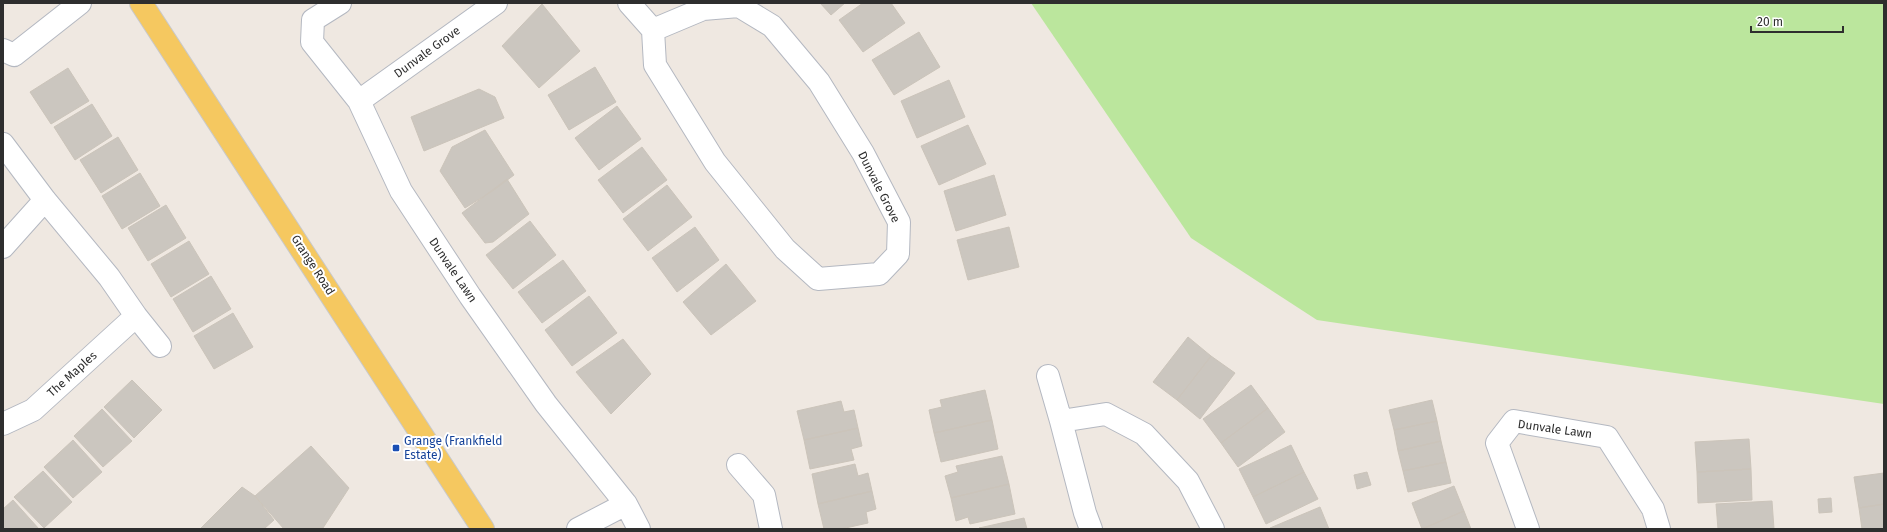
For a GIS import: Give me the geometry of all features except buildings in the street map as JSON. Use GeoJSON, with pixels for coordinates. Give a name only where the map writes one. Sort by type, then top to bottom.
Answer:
{"type":"FeatureCollection","features":[{"type":"Feature","properties":{"kind":"main road","name":"Grange Road"},"geometry":{"type":"LineString","coordinates":[[141,3],[483,529]]}},
{"type":"Feature","properties":{"kind":"street"},"geometry":{"type":"LineString","coordinates":[[7,58],[80,3]]}},
{"type":"Feature","properties":{"kind":"street","name":"Dunvale Lawn"},"geometry":{"type":"LineString","coordinates":[[340,3],[314,20],[312,42],[359,102],[401,191],[470,296],[546,404],[626,504],[639,529]]}},
{"type":"Feature","properties":{"kind":"street","name":"Dunvale Grove"},"geometry":{"type":"LineString","coordinates":[[359,102],[496,3]]}},
{"type":"Feature","properties":{"kind":"street"},"geometry":{"type":"LineString","coordinates":[[629,3],[653,30]]}},
{"type":"Feature","properties":{"kind":"street","name":"Dunvale Grove"},"geometry":{"type":"LineString","coordinates":[[739,6],[772,26],[819,82],[863,153],[899,222],[898,254],[879,274],[818,279],[785,249],[715,162],[655,65],[653,30],[703,9],[739,6]]}},
{"type":"Feature","properties":{"kind":"street"},"geometry":{"type":"LineString","coordinates":[[3,144],[45,200],[109,277],[136,316],[160,346]]}},
{"type":"Feature","properties":{"kind":"street"},"geometry":{"type":"LineString","coordinates":[[3,247],[45,200]]}},
{"type":"Feature","properties":{"kind":"street","name":"The Maples"},"geometry":{"type":"LineString","coordinates":[[3,424],[33,410],[136,316]]}},
{"type":"Feature","properties":{"kind":"street"},"geometry":{"type":"LineString","coordinates":[[1048,376],[1085,513],[1091,529]]}},
{"type":"Feature","properties":{"kind":"street"},"geometry":{"type":"LineString","coordinates":[[1061,421],[1106,414],[1144,434],[1188,481],[1213,529]]}},
{"type":"Feature","properties":{"kind":"street","name":"Dunvale Lawn"},"geometry":{"type":"LineString","coordinates":[[1528,529],[1497,443],[1514,421],[1608,437],[1654,509],[1659,529]]}},
{"type":"Feature","properties":{"kind":"street"},"geometry":{"type":"LineString","coordinates":[[738,465],[764,495],[770,529]]}},
{"type":"Feature","properties":{"kind":"street"},"geometry":{"type":"LineString","coordinates":[[578,529],[626,504]]}},
{"type":"Feature","properties":{"kind":"green space"},"geometry":{"type":"Polygon","coordinates":[[[1031,3],[1884,3],[1884,404],[1317,320],[1191,238],[1031,3]]]}},
{"type":"Feature","properties":{"kind":"place","name":"Grange (Frankfield Estate)"},"geometry":{"type":"Point","coordinates":[396,448]}}]}
